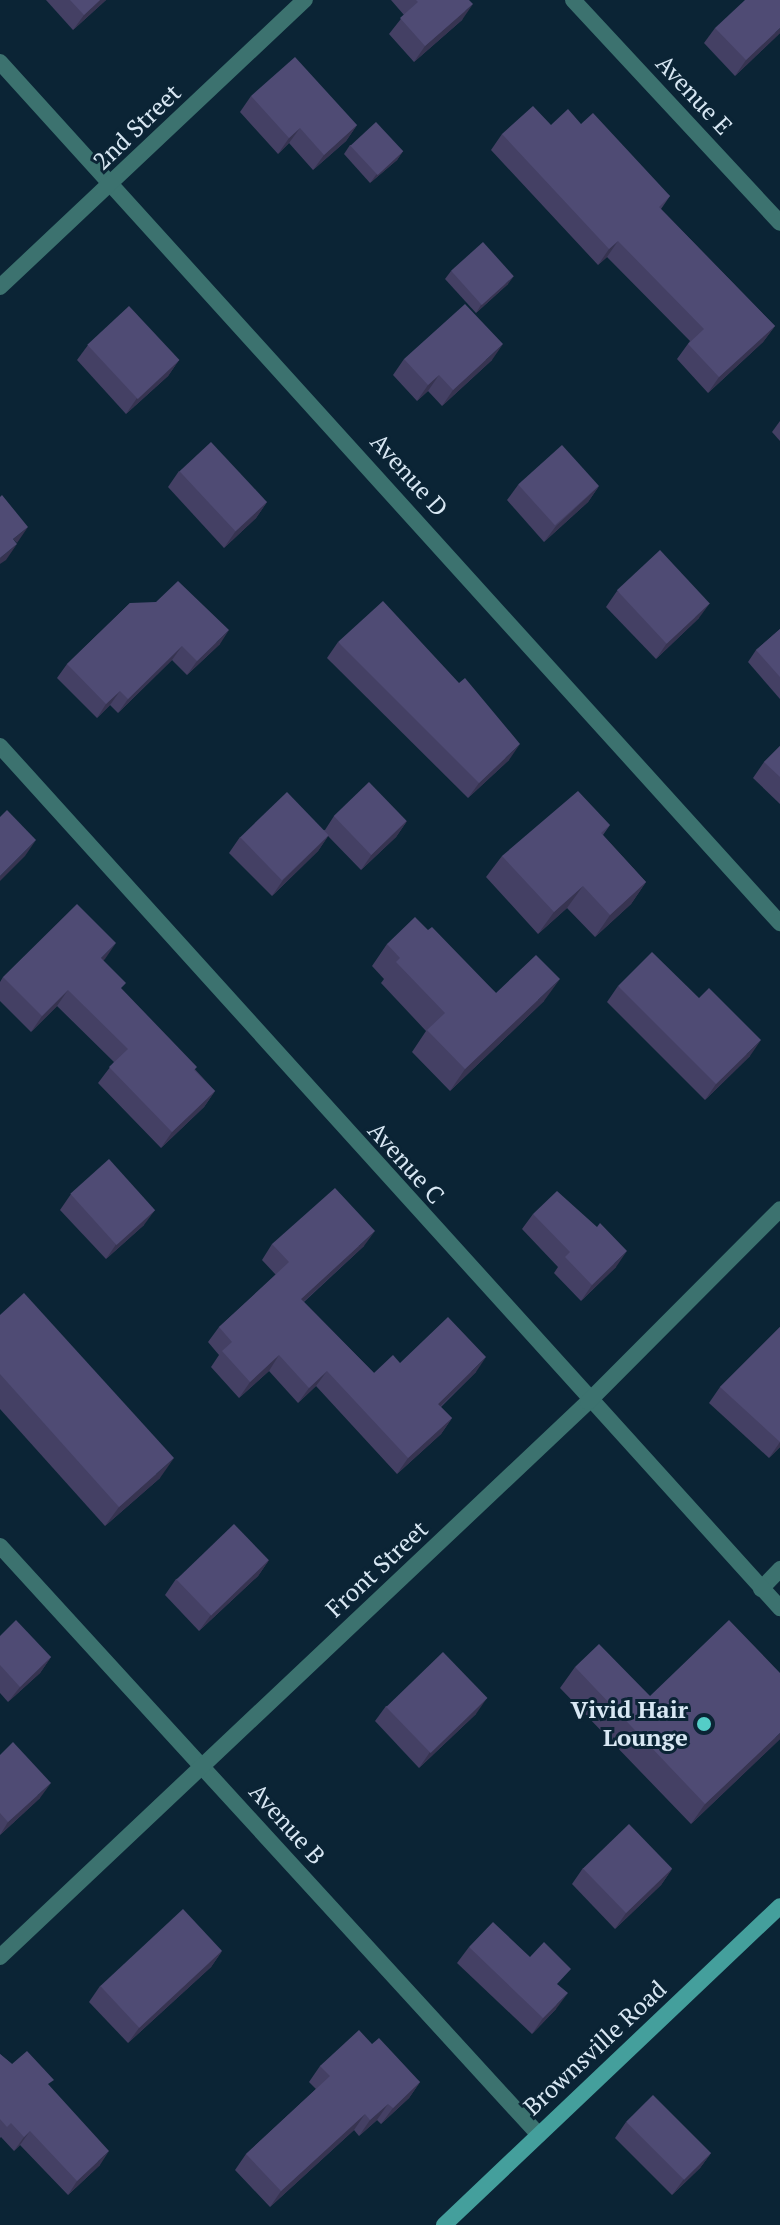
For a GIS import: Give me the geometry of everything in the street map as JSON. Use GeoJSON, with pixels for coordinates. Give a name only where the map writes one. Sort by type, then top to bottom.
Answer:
{"type":"FeatureCollection","features":[{"type":"Feature","properties":{"kind":"street","name":"2nd Street"},"geometry":{"type":"LineString","coordinates":[[0,287],[305,0]]}},
{"type":"Feature","properties":{"kind":"street","name":"Avenue E"},"geometry":{"type":"LineString","coordinates":[[573,0],[780,223]]}},
{"type":"Feature","properties":{"kind":"street","name":"Avenue D"},"geometry":{"type":"LineString","coordinates":[[0,62],[780,923]]}},
{"type":"Feature","properties":{"kind":"street","name":"Avenue C"},"geometry":{"type":"LineString","coordinates":[[0,746],[588,1402],[780,1608]]}},
{"type":"Feature","properties":{"kind":"street","name":"Front Street"},"geometry":{"type":"LineString","coordinates":[[0,1957],[588,1402],[780,1209]]}},
{"type":"Feature","properties":{"kind":"street","name":"Avenue B"},"geometry":{"type":"LineString","coordinates":[[0,1546],[539,2135]]}},
{"type":"Feature","properties":{"kind":"street"},"geometry":{"type":"LineString","coordinates":[[761,1589],[780,1569]]}},
{"type":"Feature","properties":{"kind":"street","name":"Brownsville Road"},"geometry":{"type":"LineString","coordinates":[[444,2225],[780,1906]]}},
{"type":"Feature","properties":{"kind":"building"},"geometry":{"type":"Polygon","coordinates":[[[70,0],[100,0],[84,15],[70,0]]]}},
{"type":"Feature","properties":{"kind":"building"},"geometry":{"type":"Polygon","coordinates":[[[416,0],[469,0],[473,4],[425,46],[400,18],[418,2],[416,0]]]}},
{"type":"Feature","properties":{"kind":"building"},"geometry":{"type":"Polygon","coordinates":[[[745,0],[780,0],[780,28],[746,60],[715,28],[745,0]]]}},
{"type":"Feature","properties":{"kind":"building"},"geometry":{"type":"Polygon","coordinates":[[[295,57],[357,125],[324,155],[300,128],[289,138],[251,96],[295,57]]]}},
{"type":"Feature","properties":{"kind":"building"},"geometry":{"type":"Polygon","coordinates":[[[533,106],[551,125],[568,109],[581,124],[593,113],[670,196],[659,207],[775,326],[719,377],[688,344],[704,329],[618,241],[609,249],[502,134],[533,106]]]}},
{"type":"Feature","properties":{"kind":"building"},"geometry":{"type":"Polygon","coordinates":[[[376,122],[403,151],[378,175],[350,146],[376,122]]]}},
{"type":"Feature","properties":{"kind":"building"},"geometry":{"type":"Polygon","coordinates":[[[483,242],[514,276],[482,305],[451,271],[483,242]]]}},
{"type":"Feature","properties":{"kind":"building"},"geometry":{"type":"Polygon","coordinates":[[[465,304],[503,344],[453,390],[439,375],[428,385],[404,359],[465,304]]]}},
{"type":"Feature","properties":{"kind":"building"},"geometry":{"type":"Polygon","coordinates":[[[129,306],[179,360],[138,399],[87,345],[129,306]]]}},
{"type":"Feature","properties":{"kind":"building"},"geometry":{"type":"Polygon","coordinates":[[[211,442],[267,502],[235,531],[180,471],[211,442]]]}},
{"type":"Feature","properties":{"kind":"building"},"geometry":{"type":"Polygon","coordinates":[[[562,445],[599,486],[555,525],[518,484],[562,445]]]}},
{"type":"Feature","properties":{"kind":"building"},"geometry":{"type":"Polygon","coordinates":[[[2,495],[28,527],[13,539],[17,544],[0,558],[0,497],[2,495]]]}},
{"type":"Feature","properties":{"kind":"building"},"geometry":{"type":"Polygon","coordinates":[[[660,550],[710,603],[667,644],[617,590],[660,550]]]}},
{"type":"Feature","properties":{"kind":"building"},"geometry":{"type":"Polygon","coordinates":[[[178,581],[229,630],[197,661],[182,646],[128,699],[120,691],[106,704],[67,664],[130,603],[156,602],[178,581]]]}},
{"type":"Feature","properties":{"kind":"building"},"geometry":{"type":"Polygon","coordinates":[[[383,601],[459,683],[465,678],[520,744],[479,783],[338,642],[383,601]]]}},
{"type":"Feature","properties":{"kind":"building"},"geometry":{"type":"Polygon","coordinates":[[[780,629],[780,677],[756,650],[780,629]]]}},
{"type":"Feature","properties":{"kind":"building"},"geometry":{"type":"Polygon","coordinates":[[[780,746],[780,777],[764,762],[780,746]]]}},
{"type":"Feature","properties":{"kind":"building"},"geometry":{"type":"Polygon","coordinates":[[[369,782],[407,821],[371,855],[334,816],[369,782]]]}},
{"type":"Feature","properties":{"kind":"building"},"geometry":{"type":"Polygon","coordinates":[[[578,791],[610,825],[601,833],[646,882],[610,915],[583,886],[554,912],[502,856],[578,791]]]}},
{"type":"Feature","properties":{"kind":"building"},"geometry":{"type":"Polygon","coordinates":[[[287,792],[329,835],[282,880],[240,837],[287,792]]]}},
{"type":"Feature","properties":{"kind":"building"},"geometry":{"type":"Polygon","coordinates":[[[7,810],[36,840],[0,876],[0,817],[7,810]]]}},
{"type":"Feature","properties":{"kind":"building"},"geometry":{"type":"Polygon","coordinates":[[[77,904],[116,943],[101,958],[126,983],[121,988],[197,1067],[194,1070],[215,1091],[172,1132],[109,1067],[128,1049],[68,990],[42,1016],[3,977],[77,904]]]}},
{"type":"Feature","properties":{"kind":"building"},"geometry":{"type":"Polygon","coordinates":[[[415,917],[428,930],[432,927],[496,993],[536,955],[560,979],[465,1069],[427,1030],[445,1013],[396,962],[400,958],[387,944],[415,917]]]}},
{"type":"Feature","properties":{"kind":"building"},"geometry":{"type":"Polygon","coordinates":[[[652,952],[699,998],[709,988],[761,1040],[716,1084],[618,986],[652,952]]]}},
{"type":"Feature","properties":{"kind":"building"},"geometry":{"type":"Polygon","coordinates":[[[109,1159],[155,1210],[117,1245],[70,1194],[109,1159]]]}},
{"type":"Feature","properties":{"kind":"building"},"geometry":{"type":"Polygon","coordinates":[[[335,1188],[375,1231],[301,1299],[374,1373],[393,1355],[400,1363],[448,1317],[486,1357],[438,1404],[452,1418],[408,1458],[327,1371],[309,1388],[279,1355],[250,1382],[222,1351],[232,1342],[219,1327],[289,1262],[272,1244],[335,1188]]]}},
{"type":"Feature","properties":{"kind":"building"},"geometry":{"type":"Polygon","coordinates":[[[557,1191],[597,1227],[600,1223],[627,1251],[592,1285],[565,1257],[570,1252],[533,1214],[557,1191]]]}},
{"type":"Feature","properties":{"kind":"building"},"geometry":{"type":"Polygon","coordinates":[[[24,1293],[174,1458],[119,1507],[0,1374],[0,1315],[24,1293]]]}},
{"type":"Feature","properties":{"kind":"building"},"geometry":{"type":"Polygon","coordinates":[[[780,1327],[780,1442],[720,1387],[780,1327]]]}},
{"type":"Feature","properties":{"kind":"building"},"geometry":{"type":"Polygon","coordinates":[[[234,1524],[269,1560],[211,1616],[176,1580],[234,1524]]]}},
{"type":"Feature","properties":{"kind":"building"},"geometry":{"type":"Polygon","coordinates":[[[16,1620],[51,1657],[20,1687],[0,1665],[0,1636],[16,1620]]]}},
{"type":"Feature","properties":{"kind":"building","name":"Vivid Hair Lounge"},"geometry":{"type":"Polygon","coordinates":[[[729,1620],[780,1673],[780,1733],[705,1804],[575,1667],[599,1644],[650,1696],[729,1620]]]}},
{"type":"Feature","properties":{"kind":"building"},"geometry":{"type":"Polygon","coordinates":[[[443,1652],[487,1698],[431,1753],[386,1707],[443,1652]]]}},
{"type":"Feature","properties":{"kind":"building"},"geometry":{"type":"Polygon","coordinates":[[[13,1742],[51,1783],[8,1822],[0,1813],[0,1755],[13,1742]]]}},
{"type":"Feature","properties":{"kind":"building"},"geometry":{"type":"Polygon","coordinates":[[[629,1824],[672,1869],[626,1913],[583,1868],[629,1824]]]}},
{"type":"Feature","properties":{"kind":"building"},"geometry":{"type":"Polygon","coordinates":[[[183,1909],[222,1951],[139,2028],[100,1986],[183,1909]]]}},
{"type":"Feature","properties":{"kind":"building"},"geometry":{"type":"Polygon","coordinates":[[[493,1922],[530,1957],[544,1942],[571,1969],[557,1984],[568,1993],[543,2018],[469,1947],[493,1922]]]}},
{"type":"Feature","properties":{"kind":"building"},"geometry":{"type":"Polygon","coordinates":[[[359,2030],[372,2044],[379,2038],[420,2082],[393,2108],[388,2104],[370,2120],[365,2114],[281,2191],[246,2154],[330,2076],[320,2066],[359,2030]]]}},
{"type":"Feature","properties":{"kind":"building"},"geometry":{"type":"Polygon","coordinates":[[[27,2051],[54,2080],[48,2084],[109,2151],[77,2181],[30,2131],[24,2137],[11,2123],[7,2127],[0,2119],[0,2054],[12,2064],[27,2051]]]}},
{"type":"Feature","properties":{"kind":"building"},"geometry":{"type":"Polygon","coordinates":[[[653,2095],[711,2153],[684,2180],[626,2122],[653,2095]]]}},
{"type":"Feature","properties":{"kind":"place","name":"Vivid Hair Lounge"},"geometry":{"type":"Point","coordinates":[704,1724]}}]}
